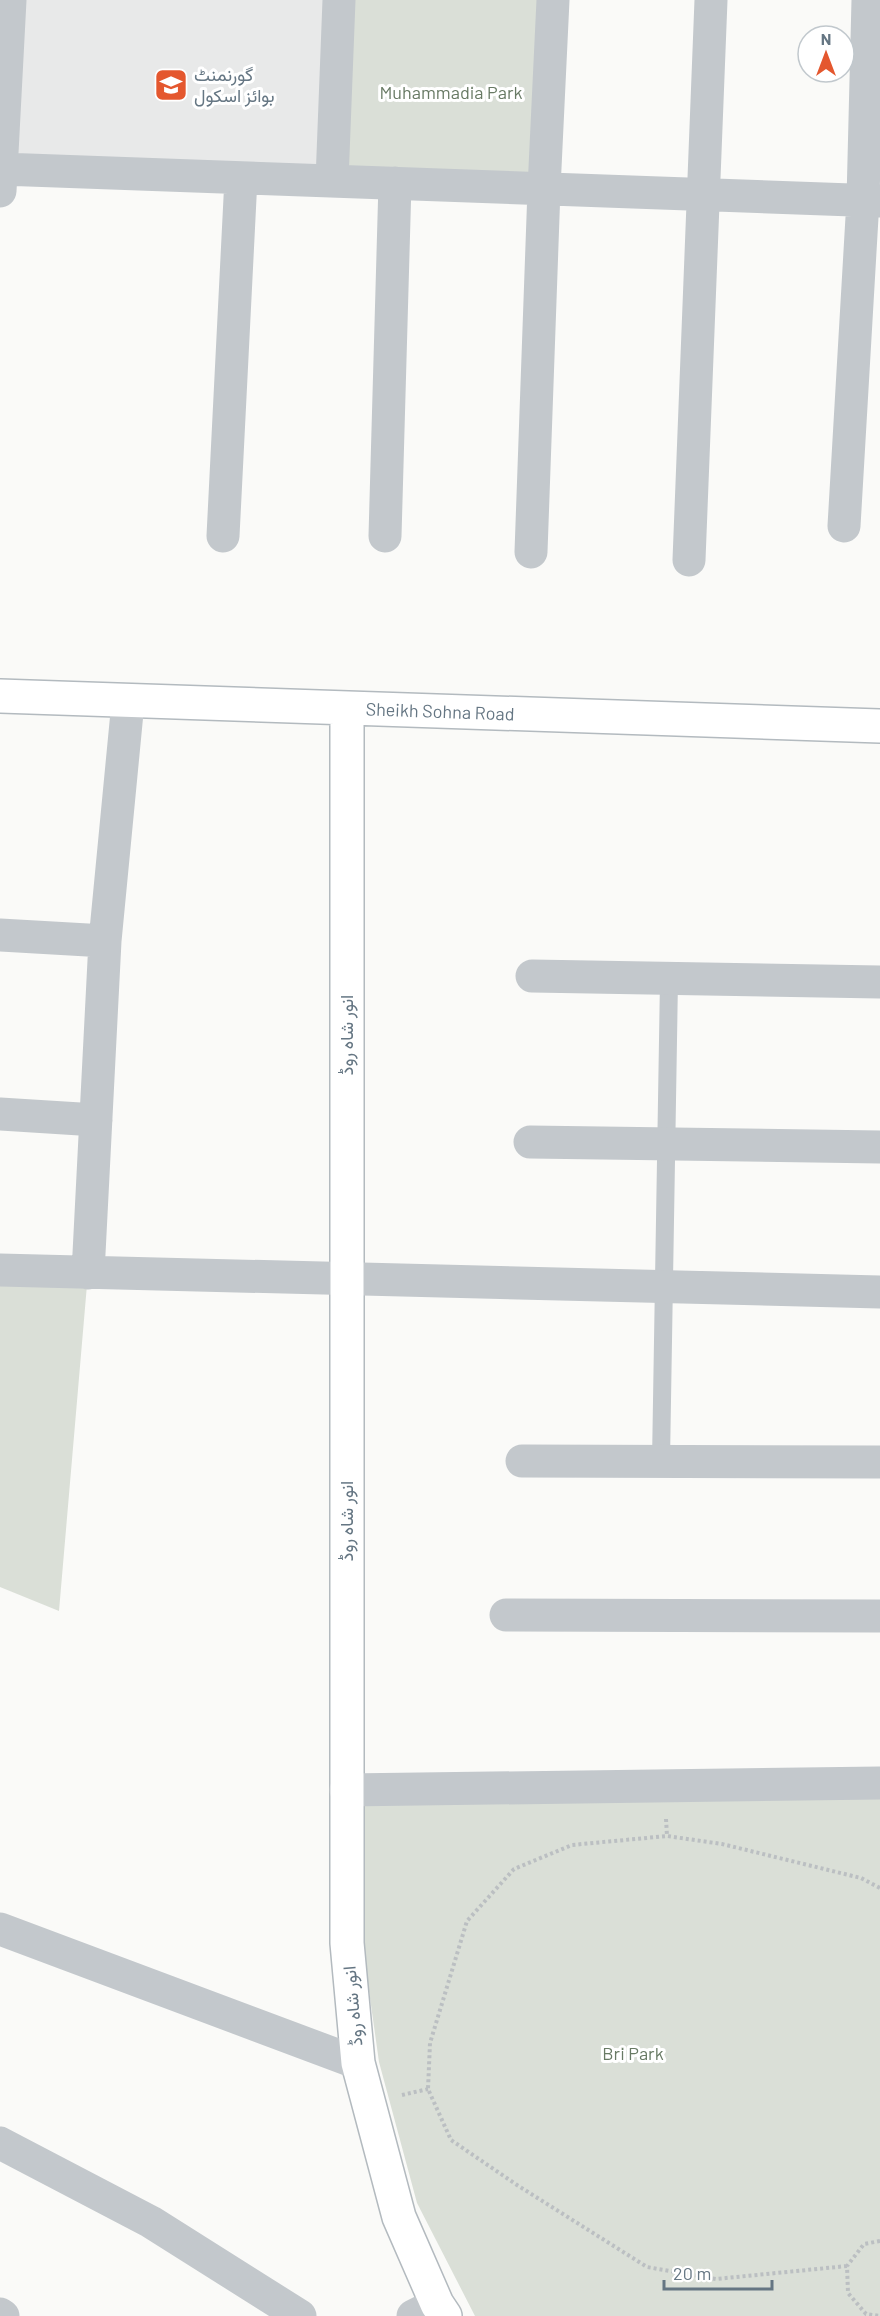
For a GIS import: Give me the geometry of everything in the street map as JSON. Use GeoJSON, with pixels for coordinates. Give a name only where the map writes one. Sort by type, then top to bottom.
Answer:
{"type":"FeatureCollection","features":[{"type":"Feature","properties":{"kind":"street"},"geometry":{"type":"LineString","coordinates":[[10,0],[1,180],[241,178],[871,200]]}},
{"type":"Feature","properties":{"kind":"street"},"geometry":{"type":"LineString","coordinates":[[332,181],[339,0]]}},
{"type":"Feature","properties":{"kind":"street"},"geometry":{"type":"LineString","coordinates":[[531,552],[553,0]]}},
{"type":"Feature","properties":{"kind":"street"},"geometry":{"type":"LineString","coordinates":[[689,560],[711,0]]}},
{"type":"Feature","properties":{"kind":"street"},"geometry":{"type":"LineString","coordinates":[[843,526],[871,200],[868,0]]}},
{"type":"Feature","properties":{"kind":"street"},"geometry":{"type":"LineString","coordinates":[[223,536],[241,178]]}},
{"type":"Feature","properties":{"kind":"street"},"geometry":{"type":"LineString","coordinates":[[385,536],[395,183]]}},
{"type":"Feature","properties":{"kind":"street","name":"Sheikh Sohna Road"},"geometry":{"type":"LineString","coordinates":[[0,696],[880,726]]}},
{"type":"Feature","properties":{"kind":"street"},"geometry":{"type":"LineString","coordinates":[[88,1273],[105,941],[128,702]]}},
{"type":"Feature","properties":{"kind":"street","name":"انور شاہ روڈ"},"geometry":{"type":"LineString","coordinates":[[347,709],[347,1943],[358,2063],[399,2217],[432,2312]]}},
{"type":"Feature","properties":{"kind":"street"},"geometry":{"type":"LineString","coordinates":[[0,935],[105,941]]}},
{"type":"Feature","properties":{"kind":"street"},"geometry":{"type":"LineString","coordinates":[[532,976],[880,982]]}},
{"type":"Feature","properties":{"kind":"street"},"geometry":{"type":"LineString","coordinates":[[0,1114],[96,1120]]}},
{"type":"Feature","properties":{"kind":"street"},"geometry":{"type":"LineString","coordinates":[[530,1142],[880,1147]]}},
{"type":"Feature","properties":{"kind":"street"},"geometry":{"type":"LineString","coordinates":[[0,1270],[880,1292]]}},
{"type":"Feature","properties":{"kind":"street"},"geometry":{"type":"LineString","coordinates":[[522,1461],[880,1462]]}},
{"type":"Feature","properties":{"kind":"street"},"geometry":{"type":"LineString","coordinates":[[506,1615],[880,1616]]}},
{"type":"Feature","properties":{"kind":"street"},"geometry":{"type":"LineString","coordinates":[[346,1790],[880,1783]]}},
{"type":"Feature","properties":{"kind":"street"},"geometry":{"type":"LineString","coordinates":[[0,1929],[358,2063]]}},
{"type":"Feature","properties":{"kind":"street"},"geometry":{"type":"LineString","coordinates":[[0,2143],[151,2222],[300,2316]]}},
{"type":"Feature","properties":{"kind":"lane"},"geometry":{"type":"LineString","coordinates":[[661,1461],[669,980]]}},
{"type":"Feature","properties":{"kind":"path"},"geometry":{"type":"LineString","coordinates":[[847,2266],[716,2280],[647,2268],[517,2185],[452,2140],[428,2089],[430,2043],[467,1921],[514,1869],[572,1845],[667,1836],[722,1844],[861,1878],[880,1888]]}},
{"type":"Feature","properties":{"kind":"path"},"geometry":{"type":"LineString","coordinates":[[880,2241],[864,2244],[847,2266],[848,2293],[866,2315],[880,2316]]}},
{"type":"Feature","properties":{"kind":"shaded area","name":"گورنمنٹ بوائز اسکول"},"geometry":{"type":"Polygon","coordinates":[[[10,0],[339,0],[332,181],[1,169],[10,0]]]}},
{"type":"Feature","properties":{"kind":"green space","name":"Muhammadia Park"},"geometry":{"type":"Polygon","coordinates":[[[339,0],[553,0],[544,189],[332,181],[339,0]]]}},
{"type":"Feature","properties":{"kind":"green space"},"geometry":{"type":"Polygon","coordinates":[[[0,1270],[88,1273],[59,1611],[0,1587],[0,1270]]]}},
{"type":"Feature","properties":{"kind":"green space","name":"Bri Park"},"geometry":{"type":"Polygon","coordinates":[[[880,1798],[880,2316],[475,2316],[417,2203],[379,2062],[362,1941],[359,1805],[880,1798]]]}},
{"type":"Feature","properties":{"kind":"place","name":"گورنمنٹ بوائز اسکول"},"geometry":{"type":"Point","coordinates":[171,85]}}]}
